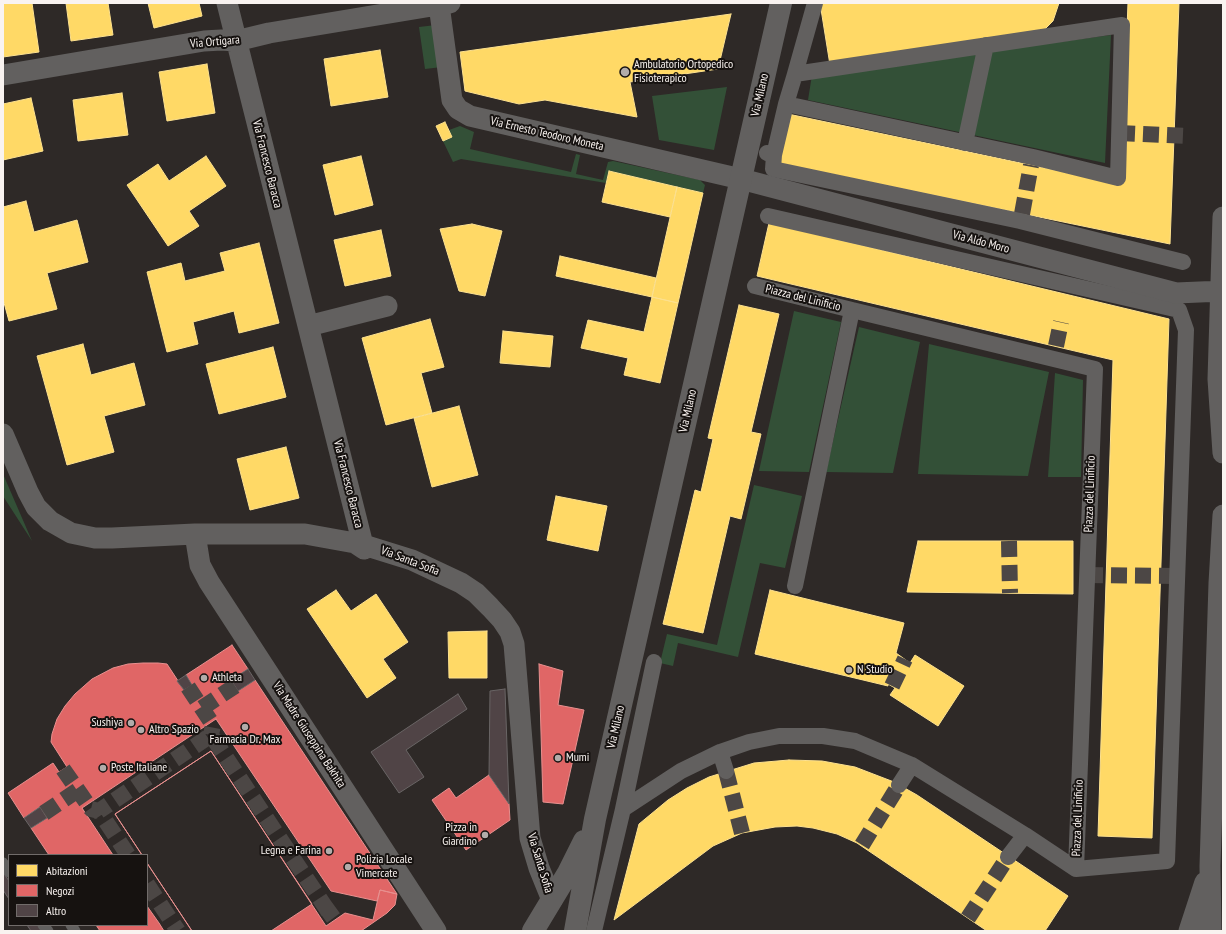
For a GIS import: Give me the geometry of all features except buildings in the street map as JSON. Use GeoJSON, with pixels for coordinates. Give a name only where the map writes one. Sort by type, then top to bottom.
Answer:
{"type":"FeatureCollection","features":[{"type":"Feature","properties":{"kind":"street","name":"Via Francesco Baracca"},"geometry":{"type":"LineString","coordinates":[[226,3],[364,549]]}},
{"type":"Feature","properties":{"kind":"street","name":"Via Milano"},"geometry":{"type":"LineString","coordinates":[[575,931],[595,819],[781,3]]}},
{"type":"Feature","properties":{"kind":"street"},"geometry":{"type":"LineString","coordinates":[[815,3],[771,154],[773,169],[1021,217],[1183,262]]}},
{"type":"Feature","properties":{"kind":"street","name":"Via Ortigara"},"geometry":{"type":"LineString","coordinates":[[3,75],[204,41],[236,41],[269,33],[444,4]]}},
{"type":"Feature","properties":{"kind":"street","name":"Via Ernesto Teodoro Moneta"},"geometry":{"type":"LineString","coordinates":[[444,4],[452,100],[458,109],[470,116],[741,179]]}},
{"type":"Feature","properties":{"kind":"street"},"geometry":{"type":"LineString","coordinates":[[786,104],[965,142],[1032,161],[1118,178],[1122,25],[795,74]]}},
{"type":"Feature","properties":{"kind":"street"},"geometry":{"type":"LineString","coordinates":[[965,142],[986,46]]}},
{"type":"Feature","properties":{"kind":"street","name":"Via Aldo Moro"},"geometry":{"type":"LineString","coordinates":[[741,179],[1176,293],[1222,291]]}},
{"type":"Feature","properties":{"kind":"street"},"geometry":{"type":"LineString","coordinates":[[623,809],[682,771],[720,752],[749,742],[779,736],[823,736],[855,741],[912,765],[1025,835],[1076,869],[1167,861],[1186,330],[1179,310],[1067,290],[768,216]]}},
{"type":"Feature","properties":{"kind":"street"},"geometry":{"type":"LineString","coordinates":[[1223,217],[1222,291],[1218,379],[1223,453]]}},
{"type":"Feature","properties":{"kind":"street","name":"Piazza del Linificio"},"geometry":{"type":"LineString","coordinates":[[755,286],[1095,369],[1076,869]]}},
{"type":"Feature","properties":{"kind":"street"},"geometry":{"type":"LineString","coordinates":[[308,326],[388,306]]}},
{"type":"Feature","properties":{"kind":"street","name":"Piazza del Linificio"},"geometry":{"type":"LineString","coordinates":[[795,586],[852,310]]}},
{"type":"Feature","properties":{"kind":"street","name":"Via Santa Sofia"},"geometry":{"type":"LineString","coordinates":[[3,434],[36,507],[50,521],[63,530],[82,536],[107,538],[195,534],[305,534],[355,543],[364,549],[367,546],[406,558],[461,583],[476,593],[502,620],[510,632],[514,644],[530,838],[539,868],[552,900]]}},
{"type":"Feature","properties":{"kind":"street"},"geometry":{"type":"LineString","coordinates":[[1211,931],[1210,866],[1223,515]]}},
{"type":"Feature","properties":{"kind":"street","name":"Via Madre Giuseppina Bakhita"},"geometry":{"type":"LineString","coordinates":[[195,534],[200,565],[209,582],[436,931]]}},
{"type":"Feature","properties":{"kind":"street"},"geometry":{"type":"LineString","coordinates":[[594,931],[623,809],[654,662]]}},
{"type":"Feature","properties":{"kind":"street"},"geometry":{"type":"LineString","coordinates":[[720,752],[726,771]]}},
{"type":"Feature","properties":{"kind":"street"},"geometry":{"type":"LineString","coordinates":[[899,785],[912,765]]}},
{"type":"Feature","properties":{"kind":"street","name":"Via Milano"},"geometry":{"type":"LineString","coordinates":[[534,931],[595,819]]}},
{"type":"Feature","properties":{"kind":"street"},"geometry":{"type":"LineString","coordinates":[[1008,856],[1025,835]]}},
{"type":"Feature","properties":{"kind":"street"},"geometry":{"type":"LineString","coordinates":[[1189,931],[1210,866]]}},
{"type":"Feature","properties":{"kind":"green space"},"geometry":{"type":"Polygon","coordinates":[[[436,25],[442,67],[425,69],[419,27],[436,25]]]}},
{"type":"Feature","properties":{"kind":"green space"},"geometry":{"type":"Polygon","coordinates":[[[1111,35],[1105,163],[808,100],[812,75],[1111,35]]]}},
{"type":"Feature","properties":{"kind":"green space"},"geometry":{"type":"Polygon","coordinates":[[[727,87],[714,150],[659,140],[652,96],[727,87]]]}},
{"type":"Feature","properties":{"kind":"green space"},"geometry":{"type":"Polygon","coordinates":[[[460,126],[474,132],[470,149],[571,172],[576,154],[580,155],[576,174],[603,180],[608,162],[613,161],[700,180],[705,185],[703,193],[609,171],[606,183],[461,159],[453,162],[443,141],[452,137],[449,130],[460,126]]]}},
{"type":"Feature","properties":{"kind":"green space"},"geometry":{"type":"Polygon","coordinates":[[[794,311],[841,322],[809,472],[759,471],[794,311]]]}},
{"type":"Feature","properties":{"kind":"green space"},"geometry":{"type":"Polygon","coordinates":[[[859,327],[920,342],[893,473],[826,472],[859,327]]]}},
{"type":"Feature","properties":{"kind":"green space"},"geometry":{"type":"Polygon","coordinates":[[[929,344],[1049,372],[1028,476],[918,474],[929,344]]]}},
{"type":"Feature","properties":{"kind":"green space"},"geometry":{"type":"Polygon","coordinates":[[[1055,373],[1083,380],[1081,477],[1048,477],[1055,373]]]}},
{"type":"Feature","properties":{"kind":"green space"},"geometry":{"type":"Polygon","coordinates":[[[3,474],[32,541],[3,496],[3,474]]]}},
{"type":"Feature","properties":{"kind":"green space"},"geometry":{"type":"Polygon","coordinates":[[[754,485],[802,496],[785,568],[760,563],[738,657],[678,643],[673,666],[660,663],[667,634],[717,645],[754,485]]]}},
{"type":"Feature","properties":{"kind":"tunnel"},"geometry":{"type":"LineString","coordinates":[[1119,133],[1188,136]]}},
{"type":"Feature","properties":{"kind":"tunnel"},"geometry":{"type":"LineString","coordinates":[[1022,214],[1031,165]]}},
{"type":"Feature","properties":{"kind":"tunnel"},"geometry":{"type":"LineString","coordinates":[[1056,346],[1061,322]]}},
{"type":"Feature","properties":{"kind":"tunnel"},"geometry":{"type":"LineString","coordinates":[[1009,541],[1010,593]]}},
{"type":"Feature","properties":{"kind":"tunnel"},"geometry":{"type":"LineString","coordinates":[[1087,575],[1176,576]]}},
{"type":"Feature","properties":{"kind":"tunnel"},"geometry":{"type":"LineString","coordinates":[[892,686],[905,659]]}},
{"type":"Feature","properties":{"kind":"tunnel"},"geometry":{"type":"LineString","coordinates":[[202,708],[235,686]]}},
{"type":"Feature","properties":{"kind":"tunnel"},"geometry":{"type":"LineString","coordinates":[[188,687],[213,725],[211,735]]}},
{"type":"Feature","properties":{"kind":"tunnel"},"geometry":{"type":"LineString","coordinates":[[127,854],[99,811],[211,735],[324,905],[316,910]]}},
{"type":"Feature","properties":{"kind":"tunnel"},"geometry":{"type":"LineString","coordinates":[[63,769],[91,809],[99,811]]}},
{"type":"Feature","properties":{"kind":"tunnel"},"geometry":{"type":"LineString","coordinates":[[726,771],[742,833]]}},
{"type":"Feature","properties":{"kind":"tunnel"},"geometry":{"type":"LineString","coordinates":[[862,845],[899,785]]}},
{"type":"Feature","properties":{"kind":"tunnel"},"geometry":{"type":"LineString","coordinates":[[44,813],[78,790]]}},
{"type":"Feature","properties":{"kind":"tunnel"},"geometry":{"type":"LineString","coordinates":[[968,918],[1008,857]]}},
{"type":"Feature","properties":{"kind":"tunnel"},"geometry":{"type":"LineString","coordinates":[[148,886],[178,931]]}},
{"type":"Feature","properties":{"kind":"tunnel"},"geometry":{"type":"LineString","coordinates":[[324,905],[335,920]]}},
{"type":"Feature","properties":{"kind":"place","name":"Ambulatorio Ortopedico Fisioterapico"},"geometry":{"type":"Point","coordinates":[625,72]}},
{"type":"Feature","properties":{"kind":"place","name":"N Studio"},"geometry":{"type":"Point","coordinates":[849,670]}},
{"type":"Feature","properties":{"kind":"place","name":"Athleta"},"geometry":{"type":"Point","coordinates":[204,678]}},
{"type":"Feature","properties":{"kind":"place","name":"Sushiya"},"geometry":{"type":"Point","coordinates":[131,723]}},
{"type":"Feature","properties":{"kind":"place","name":"Farmacia Dr. Max"},"geometry":{"type":"Point","coordinates":[245,727]}},
{"type":"Feature","properties":{"kind":"place","name":"Altro Spazio"},"geometry":{"type":"Point","coordinates":[141,730]}},
{"type":"Feature","properties":{"kind":"place","name":"Mumi"},"geometry":{"type":"Point","coordinates":[558,758]}},
{"type":"Feature","properties":{"kind":"place","name":"Poste Italiane"},"geometry":{"type":"Point","coordinates":[103,768]}},
{"type":"Feature","properties":{"kind":"place","name":"Pizza in Giardino"},"geometry":{"type":"Point","coordinates":[485,835]}},
{"type":"Feature","properties":{"kind":"place","name":"Legna e Farina"},"geometry":{"type":"Point","coordinates":[329,851]}},
{"type":"Feature","properties":{"kind":"place","name":"Polizia Locale Vimercate"},"geometry":{"type":"Point","coordinates":[348,867]}}]}
